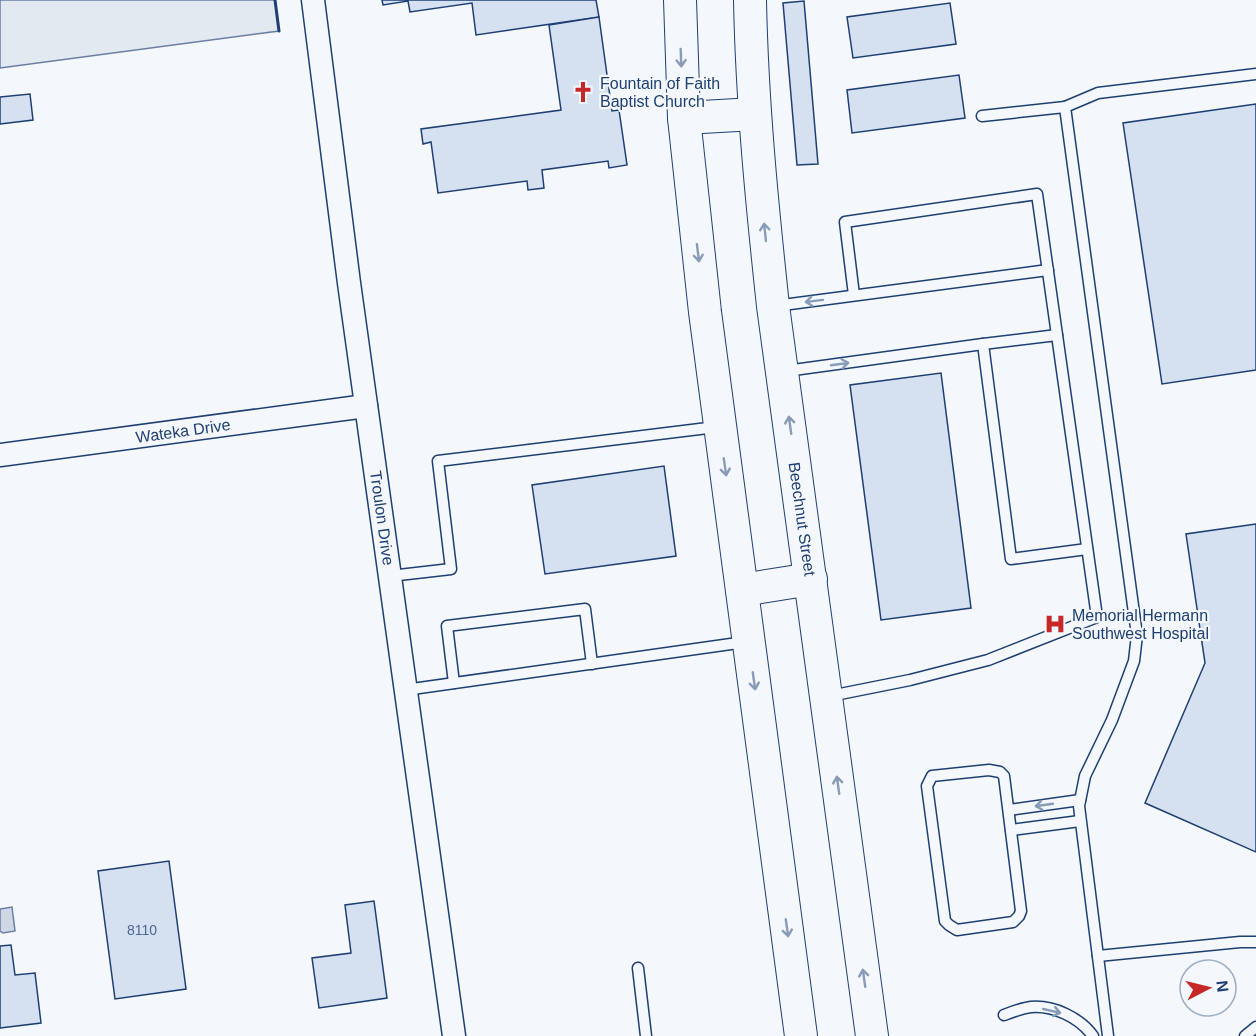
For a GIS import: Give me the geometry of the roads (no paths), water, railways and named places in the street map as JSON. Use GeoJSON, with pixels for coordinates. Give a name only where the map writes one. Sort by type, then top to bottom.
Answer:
{"type":"FeatureCollection","features":[{"type":"Feature","properties":{"kind":"main road"},"geometry":{"type":"LineString","coordinates":[[680,0],[684,118],[705,312],[801,1036]]}},
{"type":"Feature","properties":{"kind":"main road","name":"Beechnut Street"},"geometry":{"type":"LineString","coordinates":[[750,0],[751,63],[761,200],[773,306],[872,1036]]}},
{"type":"Feature","properties":{"kind":"main road"},"geometry":{"type":"LineString","coordinates":[[684,118],[755,114]]}},
{"type":"Feature","properties":{"kind":"main road"},"geometry":{"type":"LineString","coordinates":[[742,590],[811,579]]}},
{"type":"Feature","properties":{"kind":"street","name":"Troulon Drive"},"geometry":{"type":"LineString","coordinates":[[313,0],[349,283],[454,1036]]}},
{"type":"Feature","properties":{"kind":"street","name":"Wateka Drive"},"geometry":{"type":"LineString","coordinates":[[0,455],[366,406]]}},
{"type":"Feature","properties":{"kind":"lane"},"geometry":{"type":"LineString","coordinates":[[982,116],[1065,107],[1098,93],[1256,74]]}},
{"type":"Feature","properties":{"kind":"lane"},"geometry":{"type":"LineString","coordinates":[[1065,107],[1137,635],[1134,660],[1112,720],[1085,776],[1078,806],[1108,1036]]}},
{"type":"Feature","properties":{"kind":"lane"},"geometry":{"type":"LineString","coordinates":[[826,696],[910,680],[988,660],[1097,617],[1037,194],[845,222],[854,296]]}},
{"type":"Feature","properties":{"kind":"lane"},"geometry":{"type":"LineString","coordinates":[[773,306],[1048,270]]}},
{"type":"Feature","properties":{"kind":"lane"},"geometry":{"type":"LineString","coordinates":[[782,372],[1057,335]]}},
{"type":"Feature","properties":{"kind":"lane"},"geometry":{"type":"LineString","coordinates":[[983,344],[1011,559],[1087,549]]}},
{"type":"Feature","properties":{"kind":"lane"},"geometry":{"type":"LineString","coordinates":[[390,576],[451,569],[438,461],[720,426]]}},
{"type":"Feature","properties":{"kind":"lane"},"geometry":{"type":"LineString","coordinates":[[454,683],[447,626],[585,609],[592,664]]}},
{"type":"Feature","properties":{"kind":"lane"},"geometry":{"type":"LineString","coordinates":[[405,690],[748,642]]}},
{"type":"Feature","properties":{"kind":"lane"},"geometry":{"type":"LineString","coordinates":[[989,770],[1000,772],[1004,776],[1009,810],[1021,904],[1019,916],[1013,922],[957,930],[945,921],[927,786],[932,777],[989,770]]}},
{"type":"Feature","properties":{"kind":"lane"},"geometry":{"type":"LineString","coordinates":[[1009,810],[1080,800]]}},
{"type":"Feature","properties":{"kind":"lane"},"geometry":{"type":"LineString","coordinates":[[1011,830],[1080,821]]}},
{"type":"Feature","properties":{"kind":"lane"},"geometry":{"type":"LineString","coordinates":[[1098,956],[1256,942]]}},
{"type":"Feature","properties":{"kind":"lane"},"geometry":{"type":"LineString","coordinates":[[638,968],[646,1036]]}},
{"type":"Feature","properties":{"kind":"lane"},"geometry":{"type":"LineString","coordinates":[[1004,1015],[1032,1007],[1053,1009],[1072,1017],[1094,1036]]}},
{"type":"Feature","properties":{"kind":"lane"},"geometry":{"type":"LineString","coordinates":[[1245,1036],[1256,1027]]}},
{"type":"Feature","properties":{"kind":"place","name":"Fountain of Faith Baptist Church"},"geometry":{"type":"Point","coordinates":[583,92]}},
{"type":"Feature","properties":{"kind":"place","name":"Memorial Hermann Southwest Hospital"},"geometry":{"type":"Point","coordinates":[1055,624]}}]}
